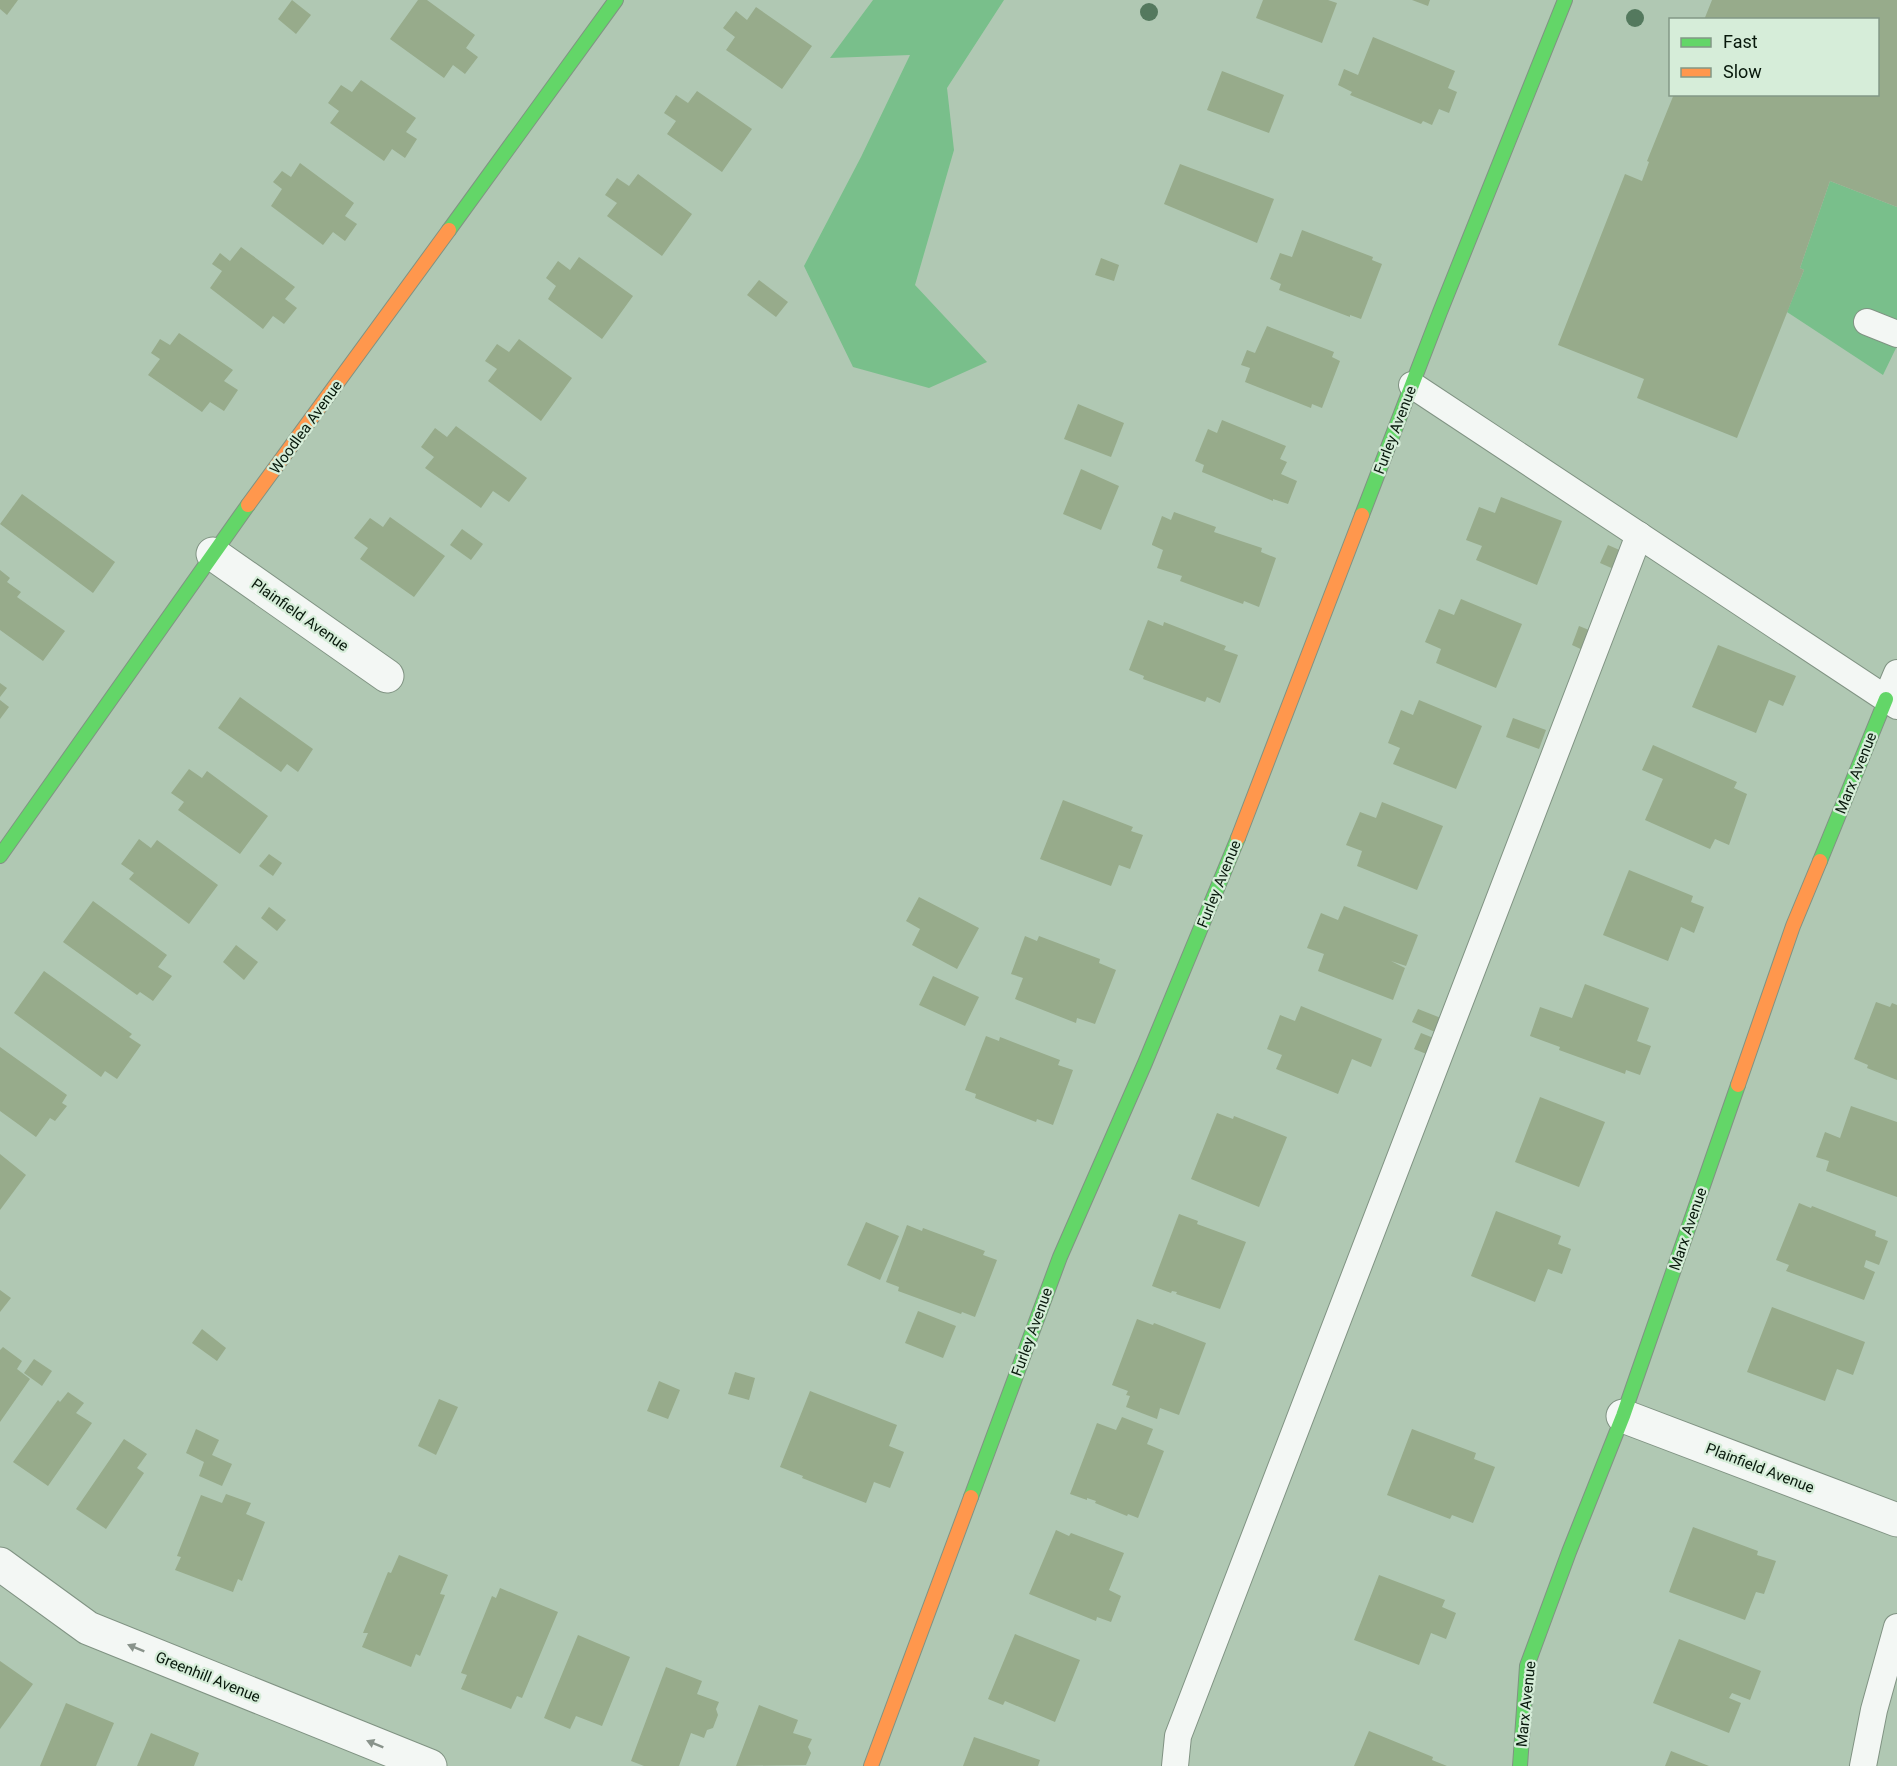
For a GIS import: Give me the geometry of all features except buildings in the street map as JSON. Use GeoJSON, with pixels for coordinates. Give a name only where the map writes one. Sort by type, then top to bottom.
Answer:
{"type":"FeatureCollection","features":[{"type":"Feature","properties":{"kind":"street","name":"Woodlea Avenue"},"geometry":{"type":"LineString","coordinates":[[0,856],[213,554],[616,0]]}},
{"type":"Feature","properties":{"kind":"street","name":"Furley Avenue"},"geometry":{"type":"LineString","coordinates":[[871,1766],[1060,1257],[1217,892],[1412,385],[1565,0]]}},
{"type":"Feature","properties":{"kind":"street","name":"Plainfield Avenue"},"geometry":{"type":"LineString","coordinates":[[213,554],[387,676]]}},
{"type":"Feature","properties":{"kind":"street","name":"Marx Avenue"},"geometry":{"type":"LineString","coordinates":[[1520,1766],[1527,1666],[1623,1416],[1793,926],[1892,702]]}},
{"type":"Feature","properties":{"kind":"street","name":"Plainfield Avenue"},"geometry":{"type":"LineString","coordinates":[[1623,1416],[1897,1520]]}},
{"type":"Feature","properties":{"kind":"street","name":"Greenhill Avenue"},"geometry":{"type":"LineString","coordinates":[[0,1564],[88,1628],[430,1766]]}},
{"type":"Feature","properties":{"kind":"lane"},"geometry":{"type":"LineString","coordinates":[[1867,322],[1897,334]]}},
{"type":"Feature","properties":{"kind":"lane"},"geometry":{"type":"LineString","coordinates":[[1412,385],[1892,702],[1897,674]]}},
{"type":"Feature","properties":{"kind":"lane"},"geometry":{"type":"LineString","coordinates":[[1175,1766],[1178,1736],[1186,1714],[1639,535]]}},
{"type":"Feature","properties":{"kind":"lane"},"geometry":{"type":"LineString","coordinates":[[1863,1766],[1874,1710],[1897,1627]]}},
{"type":"Feature","properties":{"kind":"green space"},"geometry":{"type":"Polygon","coordinates":[[[873,0],[1004,0],[947,88],[954,150],[915,285],[987,362],[929,388],[853,367],[804,266],[861,157],[910,55],[830,58],[873,0]]]}},
{"type":"Feature","properties":{"kind":"green space"},"geometry":{"type":"Polygon","coordinates":[[[1830,181],[1897,207],[1897,346],[1883,375],[1787,312],[1804,270],[1800,268],[1830,181]]]}},
{"type":"Feature","properties":{"kind":"traffic: fast"},"geometry":{"type":"LineString","coordinates":[[449,230],[616,0]]}},
{"type":"Feature","properties":{"kind":"traffic: fast"},"geometry":{"type":"LineString","coordinates":[[1362,515],[1440,312],[1565,0]]}},
{"type":"Feature","properties":{"kind":"traffic: fast"},"geometry":{"type":"LineString","coordinates":[[0,856],[248,505]]}},
{"type":"Feature","properties":{"kind":"traffic: fast"},"geometry":{"type":"LineString","coordinates":[[1820,861],[1886,699]]}},
{"type":"Feature","properties":{"kind":"traffic: fast"},"geometry":{"type":"LineString","coordinates":[[971,1497],[1060,1257],[1145,1063],[1238,838]]}},
{"type":"Feature","properties":{"kind":"traffic: fast"},"geometry":{"type":"LineString","coordinates":[[1520,1766],[1527,1666],[1623,1416],[1738,1085]]}},
{"type":"Feature","properties":{"kind":"traffic: slow"},"geometry":{"type":"LineString","coordinates":[[248,505],[449,230]]}},
{"type":"Feature","properties":{"kind":"traffic: slow"},"geometry":{"type":"LineString","coordinates":[[1238,838],[1362,515]]}},
{"type":"Feature","properties":{"kind":"traffic: slow"},"geometry":{"type":"LineString","coordinates":[[1738,1085],[1793,926],[1820,861]]}},
{"type":"Feature","properties":{"kind":"traffic: slow"},"geometry":{"type":"LineString","coordinates":[[871,1766],[971,1497]]}}]}
